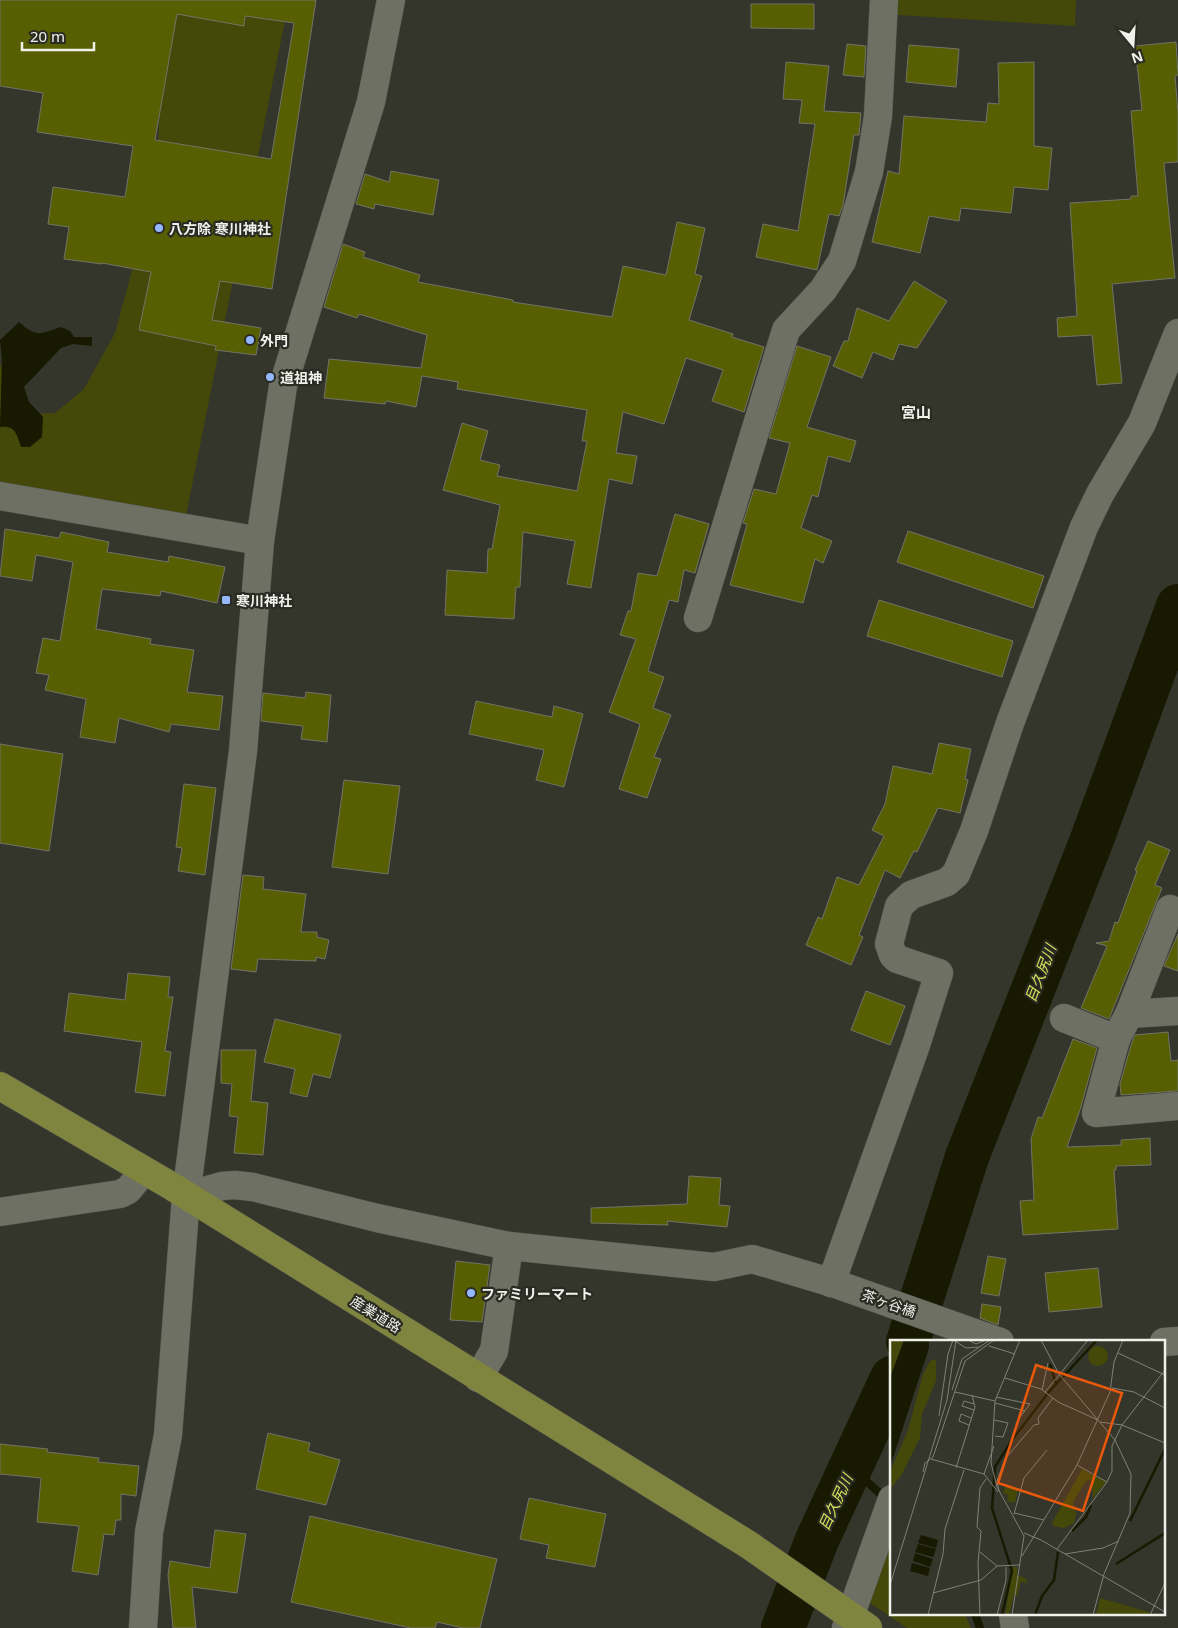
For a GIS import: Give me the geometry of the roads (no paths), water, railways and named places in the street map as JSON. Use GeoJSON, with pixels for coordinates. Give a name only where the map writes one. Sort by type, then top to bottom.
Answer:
{"type":"FeatureCollection","features":[{"type":"Feature","properties":{"kind":"main road","name":"産業道路"},"geometry":{"type":"LineString","coordinates":[[0,1086],[186,1196],[749,1545],[852,1620]]}},
{"type":"Feature","properties":{"kind":"street"},"geometry":{"type":"LineString","coordinates":[[143,1628],[149,1532],[168,1435],[186,1196],[243,751],[260,541],[283,386],[371,102],[391,0]]}},
{"type":"Feature","properties":{"kind":"street"},"geometry":{"type":"LineString","coordinates":[[698,618],[786,330],[823,290],[842,261],[869,172],[878,116],[884,0]]}},
{"type":"Feature","properties":{"kind":"street"},"geometry":{"type":"LineString","coordinates":[[832,1283],[916,1045],[939,973],[897,959],[892,955],[889,944],[899,906],[911,895],[947,882],[956,874],[974,831],[1010,723],[1084,528],[1100,494],[1142,423],[1178,333]]}},
{"type":"Feature","properties":{"kind":"street"},"geometry":{"type":"LineString","coordinates":[[0,496],[260,541]]}},
{"type":"Feature","properties":{"kind":"street"},"geometry":{"type":"LineString","coordinates":[[1170,908],[1129,1014],[1116,1039],[1096,1113],[1178,1106]]}},
{"type":"Feature","properties":{"kind":"street"},"geometry":{"type":"LineString","coordinates":[[1129,1014],[1178,1011]]}},
{"type":"Feature","properties":{"kind":"street"},"geometry":{"type":"LineString","coordinates":[[1064,1018],[1116,1039]]}},
{"type":"Feature","properties":{"kind":"street"},"geometry":{"type":"LineString","coordinates":[[0,1212],[120,1194],[128,1190],[144,1171]]}},
{"type":"Feature","properties":{"kind":"street","name":"茶ヶ谷橋"},"geometry":{"type":"LineString","coordinates":[[186,1196],[222,1186],[253,1187],[377,1218],[509,1246],[714,1267],[752,1259],[832,1283],[951,1330],[991,1340]]}},
{"type":"Feature","properties":{"kind":"street"},"geometry":{"type":"LineString","coordinates":[[478,1378],[494,1351],[509,1246]]}},
{"type":"Feature","properties":{"kind":"street"},"geometry":{"type":"LineString","coordinates":[[852,1620],[890,1504]]}},
{"type":"Feature","properties":{"kind":"waterway","name":"目久尻川"},"geometry":{"type":"LineString","coordinates":[[909,1340],[967,1157],[1091,842],[1178,606]]}},
{"type":"Feature","properties":{"kind":"waterway","name":"目久尻川"},"geometry":{"type":"LineString","coordinates":[[783,1628],[817,1540],[890,1382]]}},
{"type":"Feature","properties":{"kind":"waterway"},"geometry":{"type":"LineString","coordinates":[[851,1467],[887,1500]]}},
{"type":"Feature","properties":{"kind":"waterway"},"geometry":{"type":"LineString","coordinates":[[976,1616],[980,1628]]}},
{"type":"Feature","properties":{"kind":"place","name":"八方除 寒川神社"},"geometry":{"type":"Point","coordinates":[159,228]}},
{"type":"Feature","properties":{"kind":"place","name":"外門"},"geometry":{"type":"Point","coordinates":[250,340]}},
{"type":"Feature","properties":{"kind":"place","name":"道祖神"},"geometry":{"type":"Point","coordinates":[270,377]}},
{"type":"Feature","properties":{"kind":"place","name":"寒川神社"},"geometry":{"type":"Point","coordinates":[226,600]}},
{"type":"Feature","properties":{"kind":"place","name":"ファミリーマート"},"geometry":{"type":"Point","coordinates":[471,1293]}},
{"type":"Feature","properties":{"kind":"district","name":"宮山"},"geometry":{"type":"Point","coordinates":[916,412]}}]}
